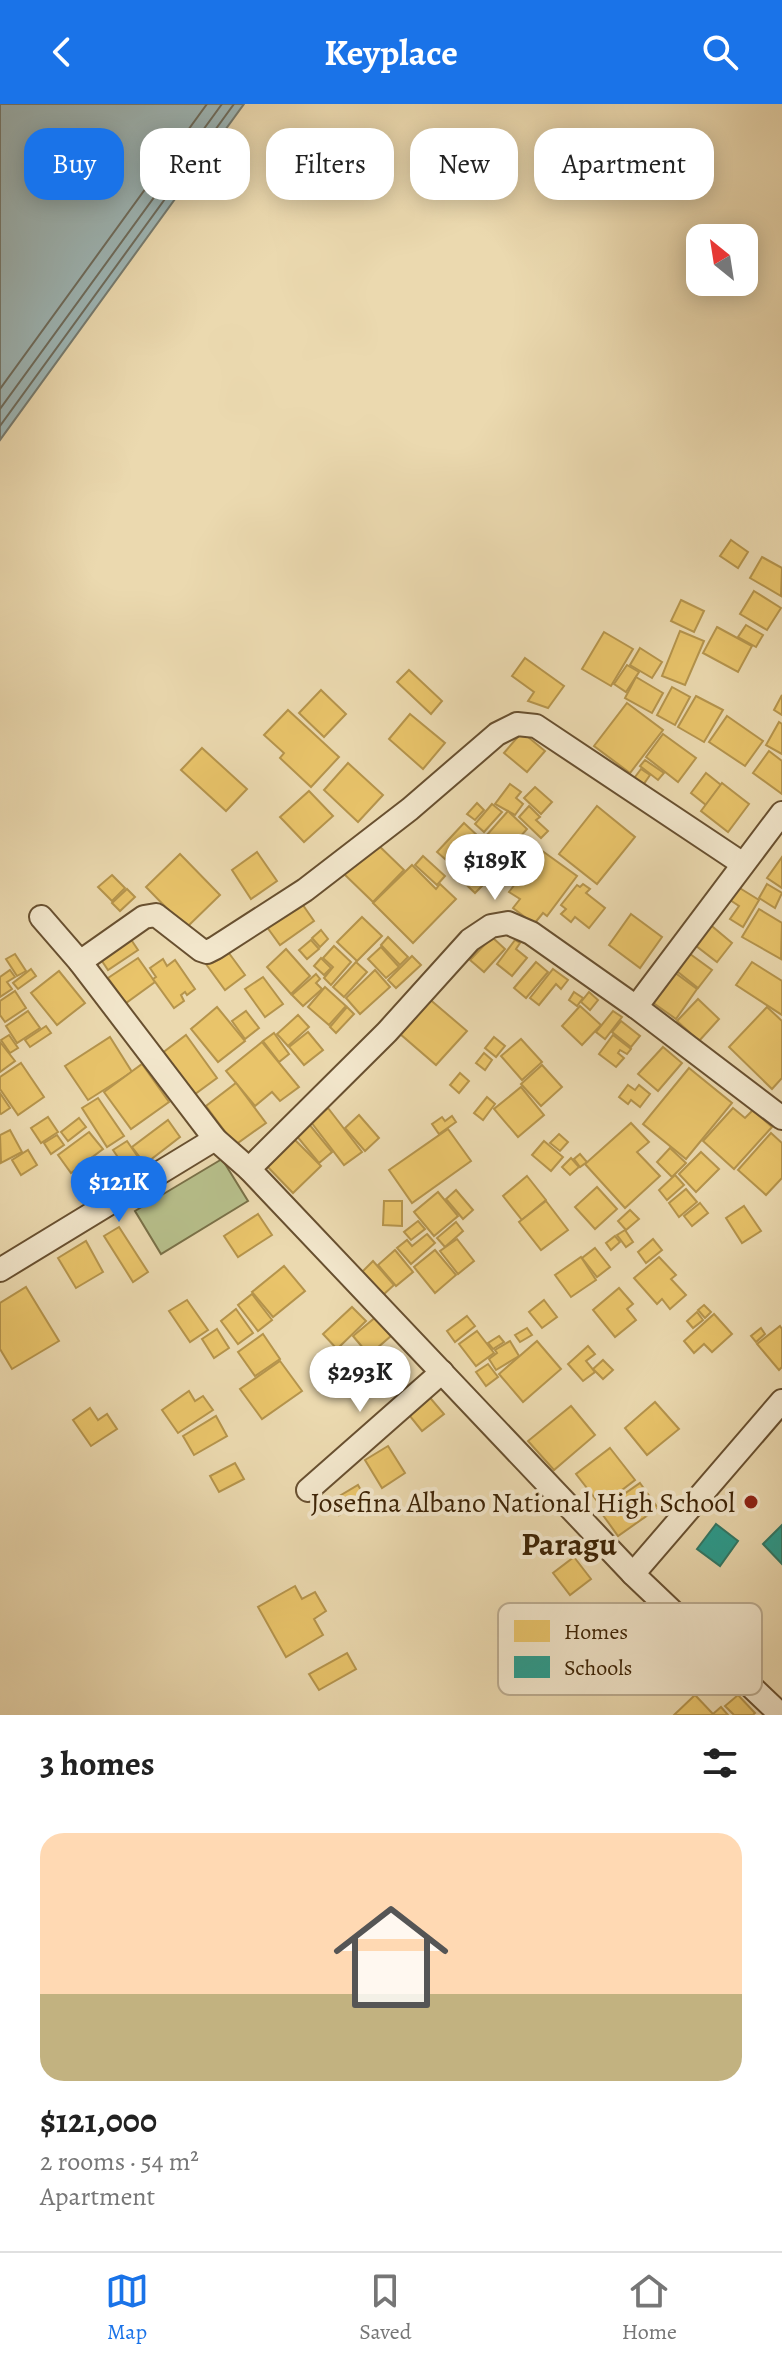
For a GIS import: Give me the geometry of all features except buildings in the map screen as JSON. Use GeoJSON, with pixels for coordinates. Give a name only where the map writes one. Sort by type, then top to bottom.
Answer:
{"type":"FeatureCollection","features":[{"type":"Feature","properties":{"kind":"street"},"geometry":{"type":"LineString","coordinates":[[80,962],[144,917],[156,915],[201,950],[207,952],[215,948],[305,890],[410,809],[497,734],[517,724],[536,726],[743,864]]}},
{"type":"Feature","properties":{"kind":"street"},"geometry":{"type":"LineString","coordinates":[[636,1007],[782,813]]}},
{"type":"Feature","properties":{"kind":"street"},"geometry":{"type":"LineString","coordinates":[[41,917],[80,962],[215,1139],[249,1169],[663,1603]]}},
{"type":"Feature","properties":{"kind":"street"},"geometry":{"type":"LineString","coordinates":[[249,1169],[387,1032],[470,940],[491,926],[508,923],[531,933],[636,1007],[782,1118]]}},
{"type":"Feature","properties":{"kind":"street"},"geometry":{"type":"LineString","coordinates":[[0,1270],[215,1139]]}},
{"type":"Feature","properties":{"kind":"street"},"geometry":{"type":"LineString","coordinates":[[308,1490],[442,1372]]}},
{"type":"Feature","properties":{"kind":"street"},"geometry":{"type":"LineString","coordinates":[[633,1574],[782,1401]]}},
{"type":"Feature","properties":{"kind":"street"},"geometry":{"type":"LineString","coordinates":[[760,1695],[781,1715]]}},
{"type":"Feature","properties":{"kind":"green space"},"geometry":{"type":"Polygon","coordinates":[[[222,1159],[248,1201],[161,1254],[135,1211],[222,1159]]]}},
{"type":"Feature","properties":{"kind":"water"},"geometry":{"type":"Polygon","coordinates":[[[0,104],[244,104],[227,128],[140,128],[140,200],[174,200],[0,440],[0,104]]]}},
{"type":"Feature","properties":{"kind":"place","name":"Josefina Albano National High School"},"geometry":{"type":"Point","coordinates":[751,1502]}},
{"type":"Feature","properties":{"kind":"district","name":"Paragu"},"geometry":{"type":"Point","coordinates":[569,1544]}}]}
